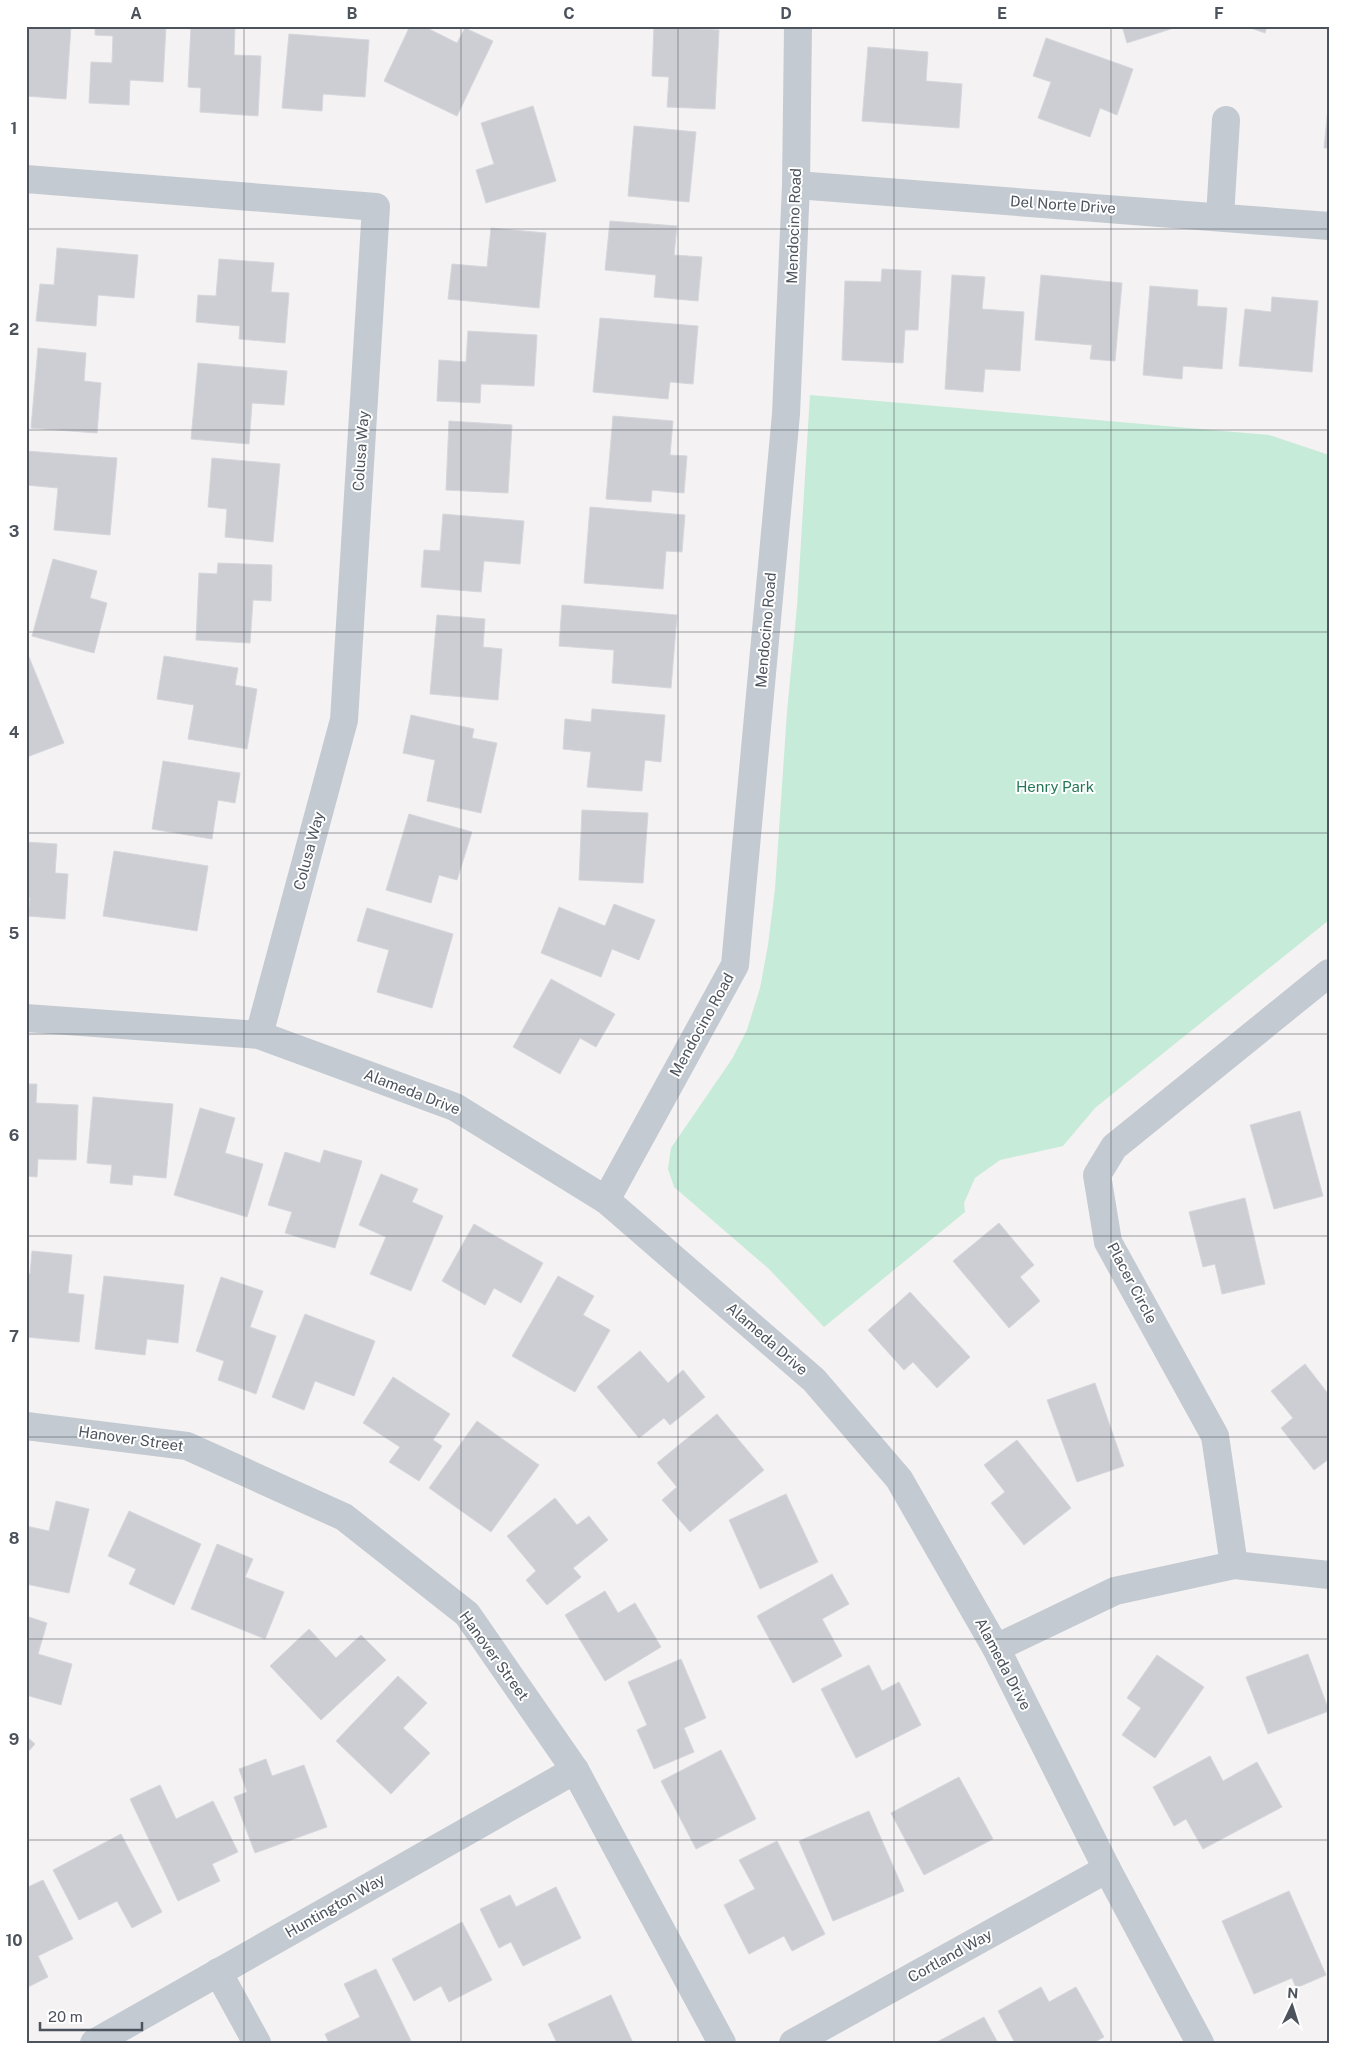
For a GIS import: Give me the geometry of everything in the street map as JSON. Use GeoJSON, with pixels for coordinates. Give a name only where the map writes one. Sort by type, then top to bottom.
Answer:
{"type":"FeatureCollection","features":[{"type":"Feature","properties":{"kind":"street","name":"Mendocino Road"},"geometry":{"type":"LineString","coordinates":[[606,1200],[735,965],[786,414],[796,185],[798,26]]}},
{"type":"Feature","properties":{"kind":"street"},"geometry":{"type":"LineString","coordinates":[[1220,216],[1226,120]]}},
{"type":"Feature","properties":{"kind":"street","name":"Colusa Way"},"geometry":{"type":"LineString","coordinates":[[26,179],[376,207],[344,720],[259,1035]]}},
{"type":"Feature","properties":{"kind":"street","name":"Del Norte Drive"},"geometry":{"type":"LineString","coordinates":[[796,185],[1220,216],[1329,226]]}},
{"type":"Feature","properties":{"kind":"street","name":"Placer Circle"},"geometry":{"type":"LineString","coordinates":[[1234,1565],[1215,1436],[1108,1242],[1097,1175],[1114,1147],[1325,983]]}},
{"type":"Feature","properties":{"kind":"street","name":"Alameda Drive"},"geometry":{"type":"LineString","coordinates":[[26,1018],[259,1035],[455,1107],[606,1200],[814,1380],[899,1479],[996,1648],[1107,1869],[1200,2043]]}},
{"type":"Feature","properties":{"kind":"street","name":"Hanover Street"},"geometry":{"type":"LineString","coordinates":[[26,1426],[187,1446],[344,1517],[467,1614],[575,1770],[722,2043]]}},
{"type":"Feature","properties":{"kind":"street"},"geometry":{"type":"LineString","coordinates":[[996,1648],[1115,1591],[1234,1565],[1329,1575]]}},
{"type":"Feature","properties":{"kind":"street","name":"Huntington Way"},"geometry":{"type":"LineString","coordinates":[[94,2043],[575,1770]]}},
{"type":"Feature","properties":{"kind":"street","name":"Cortland Way"},"geometry":{"type":"LineString","coordinates":[[793,2043],[1107,1869]]}},
{"type":"Feature","properties":{"kind":"street"},"geometry":{"type":"LineString","coordinates":[[218,1972],[257,2043]]}},
{"type":"Feature","properties":{"kind":"green space","name":"Henry Park"},"geometry":{"type":"Polygon","coordinates":[[[810,395],[1269,435],[1329,455],[1329,920],[1095,1108],[1063,1146],[1000,1160],[975,1178],[964,1203],[965,1212],[824,1327],[769,1269],[674,1187],[668,1169],[671,1148],[732,1059],[747,1030],[760,988],[768,945],[775,889],[787,712],[797,607],[810,395]]]}},
{"type":"Feature","properties":{"kind":"building"},"geometry":{"type":"Polygon","coordinates":[[[26,26],[71,26],[66,99],[26,96],[26,26]]]}},
{"type":"Feature","properties":{"kind":"building"},"geometry":{"type":"Polygon","coordinates":[[[95,26],[166,26],[163,82],[130,80],[129,105],[89,103],[91,62],[112,63],[113,36],[95,35],[95,26]]]}},
{"type":"Feature","properties":{"kind":"building"},"geometry":{"type":"Polygon","coordinates":[[[191,26],[235,26],[234,55],[261,56],[258,116],[200,112],[201,88],[188,87],[191,26]]]}},
{"type":"Feature","properties":{"kind":"building"},"geometry":{"type":"Polygon","coordinates":[[[410,26],[423,26],[457,43],[465,28],[493,41],[457,116],[384,81],[410,26]]]}},
{"type":"Feature","properties":{"kind":"building"},"geometry":{"type":"Polygon","coordinates":[[[1122,26],[1180,26],[1127,43],[1122,26]]]}},
{"type":"Feature","properties":{"kind":"building"},"geometry":{"type":"Polygon","coordinates":[[[1245,26],[1267,26],[1265,33],[1245,26]]]}},
{"type":"Feature","properties":{"kind":"building"},"geometry":{"type":"Polygon","coordinates":[[[654,27],[719,30],[715,109],[667,107],[669,77],[652,76],[654,27]]]}},
{"type":"Feature","properties":{"kind":"building"},"geometry":{"type":"Polygon","coordinates":[[[289,34],[369,40],[365,97],[323,94],[322,111],[282,108],[289,34]]]}},
{"type":"Feature","properties":{"kind":"building"},"geometry":{"type":"Polygon","coordinates":[[[1046,38],[1133,69],[1117,115],[1100,108],[1090,137],[1038,118],[1051,82],[1033,76],[1046,38]]]}},
{"type":"Feature","properties":{"kind":"building"},"geometry":{"type":"Polygon","coordinates":[[[868,47],[928,52],[926,81],[962,84],[959,128],[862,121],[868,47]]]}},
{"type":"Feature","properties":{"kind":"building"},"geometry":{"type":"Polygon","coordinates":[[[1329,99],[1329,148],[1324,148],[1329,99]]]}},
{"type":"Feature","properties":{"kind":"building"},"geometry":{"type":"Polygon","coordinates":[[[533,106],[556,181],[486,203],[476,170],[494,164],[481,123],[533,106]]]}},
{"type":"Feature","properties":{"kind":"building"},"geometry":{"type":"Polygon","coordinates":[[[634,126],[696,132],[689,202],[628,196],[634,126]]]}},
{"type":"Feature","properties":{"kind":"building"},"geometry":{"type":"Polygon","coordinates":[[[610,221],[677,226],[674,255],[702,257],[698,301],[654,297],[656,275],[605,270],[610,221]]]}},
{"type":"Feature","properties":{"kind":"building"},"geometry":{"type":"Polygon","coordinates":[[[491,228],[546,233],[539,308],[448,299],[452,264],[487,267],[491,228]]]}},
{"type":"Feature","properties":{"kind":"building"},"geometry":{"type":"Polygon","coordinates":[[[57,248],[138,255],[134,298],[98,295],[96,326],[36,321],[40,284],[54,285],[57,248]]]}},
{"type":"Feature","properties":{"kind":"building"},"geometry":{"type":"Polygon","coordinates":[[[219,259],[274,263],[271,292],[289,293],[285,343],[239,339],[240,326],[196,322],[198,295],[216,296],[219,259]]]}},
{"type":"Feature","properties":{"kind":"building"},"geometry":{"type":"Polygon","coordinates":[[[882,269],[921,271],[918,330],[905,330],[903,363],[842,360],[845,281],[881,282],[882,269]]]}},
{"type":"Feature","properties":{"kind":"building"},"geometry":{"type":"Polygon","coordinates":[[[952,275],[985,277],[982,309],[1024,312],[1020,371],[985,369],[983,392],[945,389],[952,275]]]}},
{"type":"Feature","properties":{"kind":"building"},"geometry":{"type":"Polygon","coordinates":[[[1041,275],[1122,283],[1115,361],[1090,359],[1092,345],[1035,340],[1041,275]]]}},
{"type":"Feature","properties":{"kind":"building"},"geometry":{"type":"Polygon","coordinates":[[[1150,286],[1198,290],[1197,306],[1227,308],[1222,369],[1183,366],[1182,379],[1143,375],[1150,286]]]}},
{"type":"Feature","properties":{"kind":"building"},"geometry":{"type":"Polygon","coordinates":[[[1272,297],[1318,301],[1312,372],[1239,366],[1245,309],[1271,312],[1272,297]]]}},
{"type":"Feature","properties":{"kind":"building"},"geometry":{"type":"Polygon","coordinates":[[[600,318],[698,326],[693,384],[670,382],[668,399],[593,392],[600,318]]]}},
{"type":"Feature","properties":{"kind":"building"},"geometry":{"type":"Polygon","coordinates":[[[468,331],[537,335],[534,386],[481,384],[480,403],[437,401],[439,360],[466,362],[468,331]]]}},
{"type":"Feature","properties":{"kind":"building"},"geometry":{"type":"Polygon","coordinates":[[[38,348],[86,353],[84,381],[101,383],[97,433],[31,428],[38,348]]]}},
{"type":"Feature","properties":{"kind":"building"},"geometry":{"type":"Polygon","coordinates":[[[198,363],[287,371],[284,405],[252,403],[249,444],[191,439],[198,363]]]}},
{"type":"Feature","properties":{"kind":"building"},"geometry":{"type":"Polygon","coordinates":[[[613,416],[673,421],[670,455],[687,456],[684,493],[652,490],[651,502],[606,499],[613,416]]]}},
{"type":"Feature","properties":{"kind":"building"},"geometry":{"type":"Polygon","coordinates":[[[449,421],[512,425],[508,493],[446,490],[449,421]]]}},
{"type":"Feature","properties":{"kind":"building"},"geometry":{"type":"Polygon","coordinates":[[[26,451],[117,458],[110,535],[54,530],[58,488],[26,485],[26,451]]]}},
{"type":"Feature","properties":{"kind":"building"},"geometry":{"type":"Polygon","coordinates":[[[212,458],[280,464],[273,542],[225,537],[227,509],[208,507],[212,458]]]}},
{"type":"Feature","properties":{"kind":"building"},"geometry":{"type":"Polygon","coordinates":[[[590,507],[685,515],[682,552],[666,551],[663,589],[584,583],[590,507]]]}},
{"type":"Feature","properties":{"kind":"building"},"geometry":{"type":"Polygon","coordinates":[[[443,514],[524,521],[520,564],[484,561],[481,592],[421,587],[424,550],[440,551],[443,514]]]}},
{"type":"Feature","properties":{"kind":"building"},"geometry":{"type":"Polygon","coordinates":[[[53,559],[97,571],[90,598],[107,603],[94,653],[32,636],[53,559]]]}},
{"type":"Feature","properties":{"kind":"building"},"geometry":{"type":"Polygon","coordinates":[[[218,563],[272,565],[271,601],[253,600],[250,643],[196,640],[199,573],[217,574],[218,563]]]}},
{"type":"Feature","properties":{"kind":"building"},"geometry":{"type":"Polygon","coordinates":[[[562,605],[677,615],[671,688],[612,683],[614,650],[559,646],[562,605]]]}},
{"type":"Feature","properties":{"kind":"building"},"geometry":{"type":"Polygon","coordinates":[[[437,615],[485,619],[483,647],[502,649],[498,700],[430,694],[437,615]]]}},
{"type":"Feature","properties":{"kind":"building"},"geometry":{"type":"Polygon","coordinates":[[[164,656],[238,668],[235,685],[257,689],[247,749],[188,739],[194,705],[157,699],[164,656]]]}},
{"type":"Feature","properties":{"kind":"building"},"geometry":{"type":"Polygon","coordinates":[[[29,657],[64,743],[27,757],[26,658],[29,657]]]}},
{"type":"Feature","properties":{"kind":"building"},"geometry":{"type":"Polygon","coordinates":[[[592,709],[665,715],[661,762],[645,760],[642,791],[587,787],[591,752],[563,749],[565,719],[591,722],[592,709]]]}},
{"type":"Feature","properties":{"kind":"building"},"geometry":{"type":"Polygon","coordinates":[[[411,715],[474,729],[472,738],[497,743],[481,813],[427,801],[435,760],[403,753],[411,715]]]}},
{"type":"Feature","properties":{"kind":"building"},"geometry":{"type":"Polygon","coordinates":[[[163,761],[240,773],[235,803],[218,800],[212,839],[152,829],[163,761]]]}},
{"type":"Feature","properties":{"kind":"building"},"geometry":{"type":"Polygon","coordinates":[[[582,810],[648,813],[643,883],[579,880],[582,810]]]}},
{"type":"Feature","properties":{"kind":"building"},"geometry":{"type":"Polygon","coordinates":[[[409,814],[472,832],[457,880],[439,875],[431,903],[386,890],[409,814]]]}},
{"type":"Feature","properties":{"kind":"building"},"geometry":{"type":"Polygon","coordinates":[[[26,842],[57,844],[55,873],[68,874],[65,919],[28,916],[30,898],[26,898],[26,842]]]}},
{"type":"Feature","properties":{"kind":"building"},"geometry":{"type":"Polygon","coordinates":[[[114,851],[208,866],[197,931],[103,916],[114,851]]]}},
{"type":"Feature","properties":{"kind":"building"},"geometry":{"type":"Polygon","coordinates":[[[614,904],[655,920],[639,960],[612,949],[601,977],[541,953],[559,907],[605,926],[614,904]]]}},
{"type":"Feature","properties":{"kind":"building"},"geometry":{"type":"Polygon","coordinates":[[[367,908],[453,934],[432,1008],[377,992],[389,950],[357,941],[367,908]]]}},
{"type":"Feature","properties":{"kind":"building"},"geometry":{"type":"Polygon","coordinates":[[[551,979],[615,1014],[596,1047],[580,1038],[560,1074],[513,1047],[551,979]]]}},
{"type":"Feature","properties":{"kind":"building"},"geometry":{"type":"Polygon","coordinates":[[[26,1084],[37,1084],[36,1103],[78,1105],[76,1160],[38,1159],[37,1177],[26,1176],[26,1084]]]}},
{"type":"Feature","properties":{"kind":"building"},"geometry":{"type":"Polygon","coordinates":[[[93,1097],[173,1104],[166,1178],[133,1175],[132,1185],[110,1183],[112,1165],[87,1163],[93,1097]]]}},
{"type":"Feature","properties":{"kind":"building"},"geometry":{"type":"Polygon","coordinates":[[[200,1108],[235,1118],[225,1153],[263,1164],[247,1217],[174,1195],[200,1108]]]}},
{"type":"Feature","properties":{"kind":"building"},"geometry":{"type":"Polygon","coordinates":[[[1300,1111],[1323,1196],[1274,1209],[1250,1125],[1300,1111]]]}},
{"type":"Feature","properties":{"kind":"building"},"geometry":{"type":"Polygon","coordinates":[[[324,1150],[362,1161],[335,1248],[285,1233],[292,1212],[268,1205],[285,1152],[320,1163],[324,1150]]]}},
{"type":"Feature","properties":{"kind":"building"},"geometry":{"type":"Polygon","coordinates":[[[381,1174],[418,1189],[412,1202],[443,1216],[411,1291],[370,1274],[386,1237],[359,1225],[381,1174]]]}},
{"type":"Feature","properties":{"kind":"building"},"geometry":{"type":"Polygon","coordinates":[[[1245,1198],[1265,1284],[1222,1294],[1215,1264],[1203,1267],[1189,1212],[1245,1198]]]}},
{"type":"Feature","properties":{"kind":"building"},"geometry":{"type":"Polygon","coordinates":[[[999,1223],[1034,1265],[1020,1277],[1040,1301],[1009,1328],[953,1261],[999,1223]]]}},
{"type":"Feature","properties":{"kind":"building"},"geometry":{"type":"Polygon","coordinates":[[[474,1224],[543,1263],[521,1303],[494,1288],[485,1305],[442,1281],[474,1224]]]}},
{"type":"Feature","properties":{"kind":"building"},"geometry":{"type":"Polygon","coordinates":[[[32,1251],[72,1255],[68,1293],[84,1295],[79,1342],[26,1337],[26,1273],[30,1274],[32,1251]]]}},
{"type":"Feature","properties":{"kind":"building"},"geometry":{"type":"Polygon","coordinates":[[[104,1276],[184,1285],[178,1343],[147,1339],[145,1355],[95,1349],[104,1276]]]}},
{"type":"Feature","properties":{"kind":"building"},"geometry":{"type":"Polygon","coordinates":[[[558,1276],[594,1296],[583,1315],[610,1330],[575,1392],[512,1356],[558,1276]]]}},
{"type":"Feature","properties":{"kind":"building"},"geometry":{"type":"Polygon","coordinates":[[[221,1277],[263,1291],[250,1327],[276,1336],[256,1394],[218,1380],[224,1361],[196,1351],[221,1277]]]}},
{"type":"Feature","properties":{"kind":"building"},"geometry":{"type":"Polygon","coordinates":[[[910,1292],[970,1357],[937,1388],[913,1362],[904,1370],[868,1330],[910,1292]]]}},
{"type":"Feature","properties":{"kind":"building"},"geometry":{"type":"Polygon","coordinates":[[[305,1314],[375,1341],[354,1396],[315,1381],[304,1410],[272,1397],[305,1314]]]}},
{"type":"Feature","properties":{"kind":"building"},"geometry":{"type":"Polygon","coordinates":[[[640,1351],[668,1383],[683,1370],[705,1397],[670,1425],[664,1418],[639,1438],[597,1387],[640,1351]]]}},
{"type":"Feature","properties":{"kind":"building"},"geometry":{"type":"Polygon","coordinates":[[[1305,1364],[1329,1395],[1329,1459],[1314,1470],[1281,1428],[1293,1418],[1271,1391],[1305,1364]]]}},
{"type":"Feature","properties":{"kind":"building"},"geometry":{"type":"Polygon","coordinates":[[[393,1377],[450,1414],[433,1440],[442,1446],[419,1481],[389,1462],[400,1447],[363,1423],[393,1377]]]}},
{"type":"Feature","properties":{"kind":"building"},"geometry":{"type":"Polygon","coordinates":[[[1095,1383],[1124,1466],[1077,1482],[1047,1400],[1095,1383]]]}},
{"type":"Feature","properties":{"kind":"building"},"geometry":{"type":"Polygon","coordinates":[[[717,1414],[764,1470],[690,1532],[662,1500],[677,1487],[657,1463],[717,1414]]]}},
{"type":"Feature","properties":{"kind":"building"},"geometry":{"type":"Polygon","coordinates":[[[477,1421],[539,1465],[491,1532],[429,1488],[477,1421]]]}},
{"type":"Feature","properties":{"kind":"building"},"geometry":{"type":"Polygon","coordinates":[[[1017,1440],[1071,1508],[1024,1545],[991,1503],[1005,1492],[984,1465],[1017,1440]]]}},
{"type":"Feature","properties":{"kind":"building"},"geometry":{"type":"Polygon","coordinates":[[[786,1494],[818,1562],[760,1589],[729,1520],[786,1494]]]}},
{"type":"Feature","properties":{"kind":"building"},"geometry":{"type":"Polygon","coordinates":[[[555,1498],[577,1525],[589,1516],[608,1540],[573,1568],[581,1577],[547,1605],[526,1580],[536,1571],[507,1536],[555,1498]]]}},
{"type":"Feature","properties":{"kind":"building"},"geometry":{"type":"Polygon","coordinates":[[[56,1501],[89,1509],[69,1593],[26,1584],[26,1526],[49,1531],[56,1501]]]}},
{"type":"Feature","properties":{"kind":"building"},"geometry":{"type":"Polygon","coordinates":[[[129,1511],[201,1544],[174,1605],[129,1584],[136,1569],[108,1556],[129,1511]]]}},
{"type":"Feature","properties":{"kind":"building"},"geometry":{"type":"Polygon","coordinates":[[[217,1544],[253,1559],[245,1577],[284,1592],[265,1639],[191,1609],[217,1544]]]}},
{"type":"Feature","properties":{"kind":"building"},"geometry":{"type":"Polygon","coordinates":[[[832,1574],[849,1604],[822,1619],[842,1656],[793,1683],[757,1616],[832,1574]]]}},
{"type":"Feature","properties":{"kind":"building"},"geometry":{"type":"Polygon","coordinates":[[[605,1591],[618,1613],[635,1603],[661,1647],[605,1681],[565,1615],[605,1591]]]}},
{"type":"Feature","properties":{"kind":"building"},"geometry":{"type":"Polygon","coordinates":[[[26,1616],[47,1623],[38,1654],[72,1664],[61,1705],[26,1695],[26,1616]]]}},
{"type":"Feature","properties":{"kind":"building"},"geometry":{"type":"Polygon","coordinates":[[[309,1629],[336,1658],[361,1635],[386,1660],[321,1720],[270,1666],[309,1629]]]}},
{"type":"Feature","properties":{"kind":"building"},"geometry":{"type":"Polygon","coordinates":[[[1308,1654],[1329,1711],[1268,1734],[1246,1677],[1308,1654]]]}},
{"type":"Feature","properties":{"kind":"building"},"geometry":{"type":"Polygon","coordinates":[[[1157,1655],[1204,1687],[1155,1758],[1122,1735],[1141,1708],[1127,1698],[1157,1655]]]}},
{"type":"Feature","properties":{"kind":"building"},"geometry":{"type":"Polygon","coordinates":[[[681,1659],[706,1718],[684,1728],[694,1752],[654,1769],[637,1730],[647,1725],[628,1682],[681,1659]]]}},
{"type":"Feature","properties":{"kind":"building"},"geometry":{"type":"Polygon","coordinates":[[[869,1665],[882,1691],[899,1682],[921,1725],[856,1758],[821,1689],[869,1665]]]}},
{"type":"Feature","properties":{"kind":"building"},"geometry":{"type":"Polygon","coordinates":[[[398,1676],[427,1703],[403,1728],[430,1753],[391,1794],[336,1741],[398,1676]]]}},
{"type":"Feature","properties":{"kind":"building"},"geometry":{"type":"Polygon","coordinates":[[[26,1736],[35,1744],[26,1754],[26,1736]]]}},
{"type":"Feature","properties":{"kind":"building"},"geometry":{"type":"Polygon","coordinates":[[[721,1750],[756,1819],[696,1849],[661,1781],[721,1750]]]}},
{"type":"Feature","properties":{"kind":"building"},"geometry":{"type":"Polygon","coordinates":[[[1210,1756],[1223,1781],[1257,1762],[1282,1807],[1203,1849],[1186,1819],[1174,1826],[1153,1787],[1210,1756]]]}},
{"type":"Feature","properties":{"kind":"building"},"geometry":{"type":"Polygon","coordinates":[[[266,1759],[272,1776],[304,1765],[327,1827],[255,1853],[234,1797],[247,1792],[239,1769],[266,1759]]]}},
{"type":"Feature","properties":{"kind":"building"},"geometry":{"type":"Polygon","coordinates":[[[959,1777],[993,1839],[924,1875],[891,1813],[959,1777]]]}},
{"type":"Feature","properties":{"kind":"building"},"geometry":{"type":"Polygon","coordinates":[[[160,1785],[176,1819],[213,1801],[238,1852],[212,1864],[220,1881],[178,1901],[130,1799],[160,1785]]]}},
{"type":"Feature","properties":{"kind":"building"},"geometry":{"type":"Polygon","coordinates":[[[869,1811],[904,1891],[833,1921],[799,1841],[869,1811]]]}},
{"type":"Feature","properties":{"kind":"building"},"geometry":{"type":"Polygon","coordinates":[[[121,1834],[162,1912],[132,1928],[117,1901],[79,1920],[53,1870],[121,1834]]]}},
{"type":"Feature","properties":{"kind":"building"},"geometry":{"type":"Polygon","coordinates":[[[777,1841],[825,1934],[792,1951],[784,1936],[749,1954],[724,1905],[755,1889],[739,1860],[777,1841]]]}},
{"type":"Feature","properties":{"kind":"building"},"geometry":{"type":"Polygon","coordinates":[[[43,1880],[73,1939],[38,1956],[48,1977],[26,1988],[26,1888],[43,1880]]]}},
{"type":"Feature","properties":{"kind":"building"},"geometry":{"type":"Polygon","coordinates":[[[556,1887],[581,1938],[523,1966],[511,1942],[499,1948],[480,1909],[510,1895],[516,1907],[556,1887]]]}},
{"type":"Feature","properties":{"kind":"building"},"geometry":{"type":"Polygon","coordinates":[[[1289,1891],[1326,1975],[1296,1988],[1292,1978],[1254,1994],[1222,1921],[1289,1891]]]}},
{"type":"Feature","properties":{"kind":"building"},"geometry":{"type":"Polygon","coordinates":[[[462,1922],[492,1980],[449,2002],[441,1986],[414,2001],[392,1959],[462,1922]]]}},
{"type":"Feature","properties":{"kind":"building"},"geometry":{"type":"Polygon","coordinates":[[[376,1969],[412,2043],[329,2043],[325,2034],[360,2017],[344,1984],[376,1969]]]}},
{"type":"Feature","properties":{"kind":"building"},"geometry":{"type":"Polygon","coordinates":[[[1041,1987],[1049,2002],[1076,1987],[1104,2037],[1093,2043],[1015,2043],[998,2011],[1041,1987]]]}},
{"type":"Feature","properties":{"kind":"building"},"geometry":{"type":"Polygon","coordinates":[[[611,1995],[633,2043],[557,2043],[548,2024],[611,1995]]]}},
{"type":"Feature","properties":{"kind":"building"},"geometry":{"type":"Polygon","coordinates":[[[984,2017],[998,2043],[935,2043],[984,2017]]]}}]}
